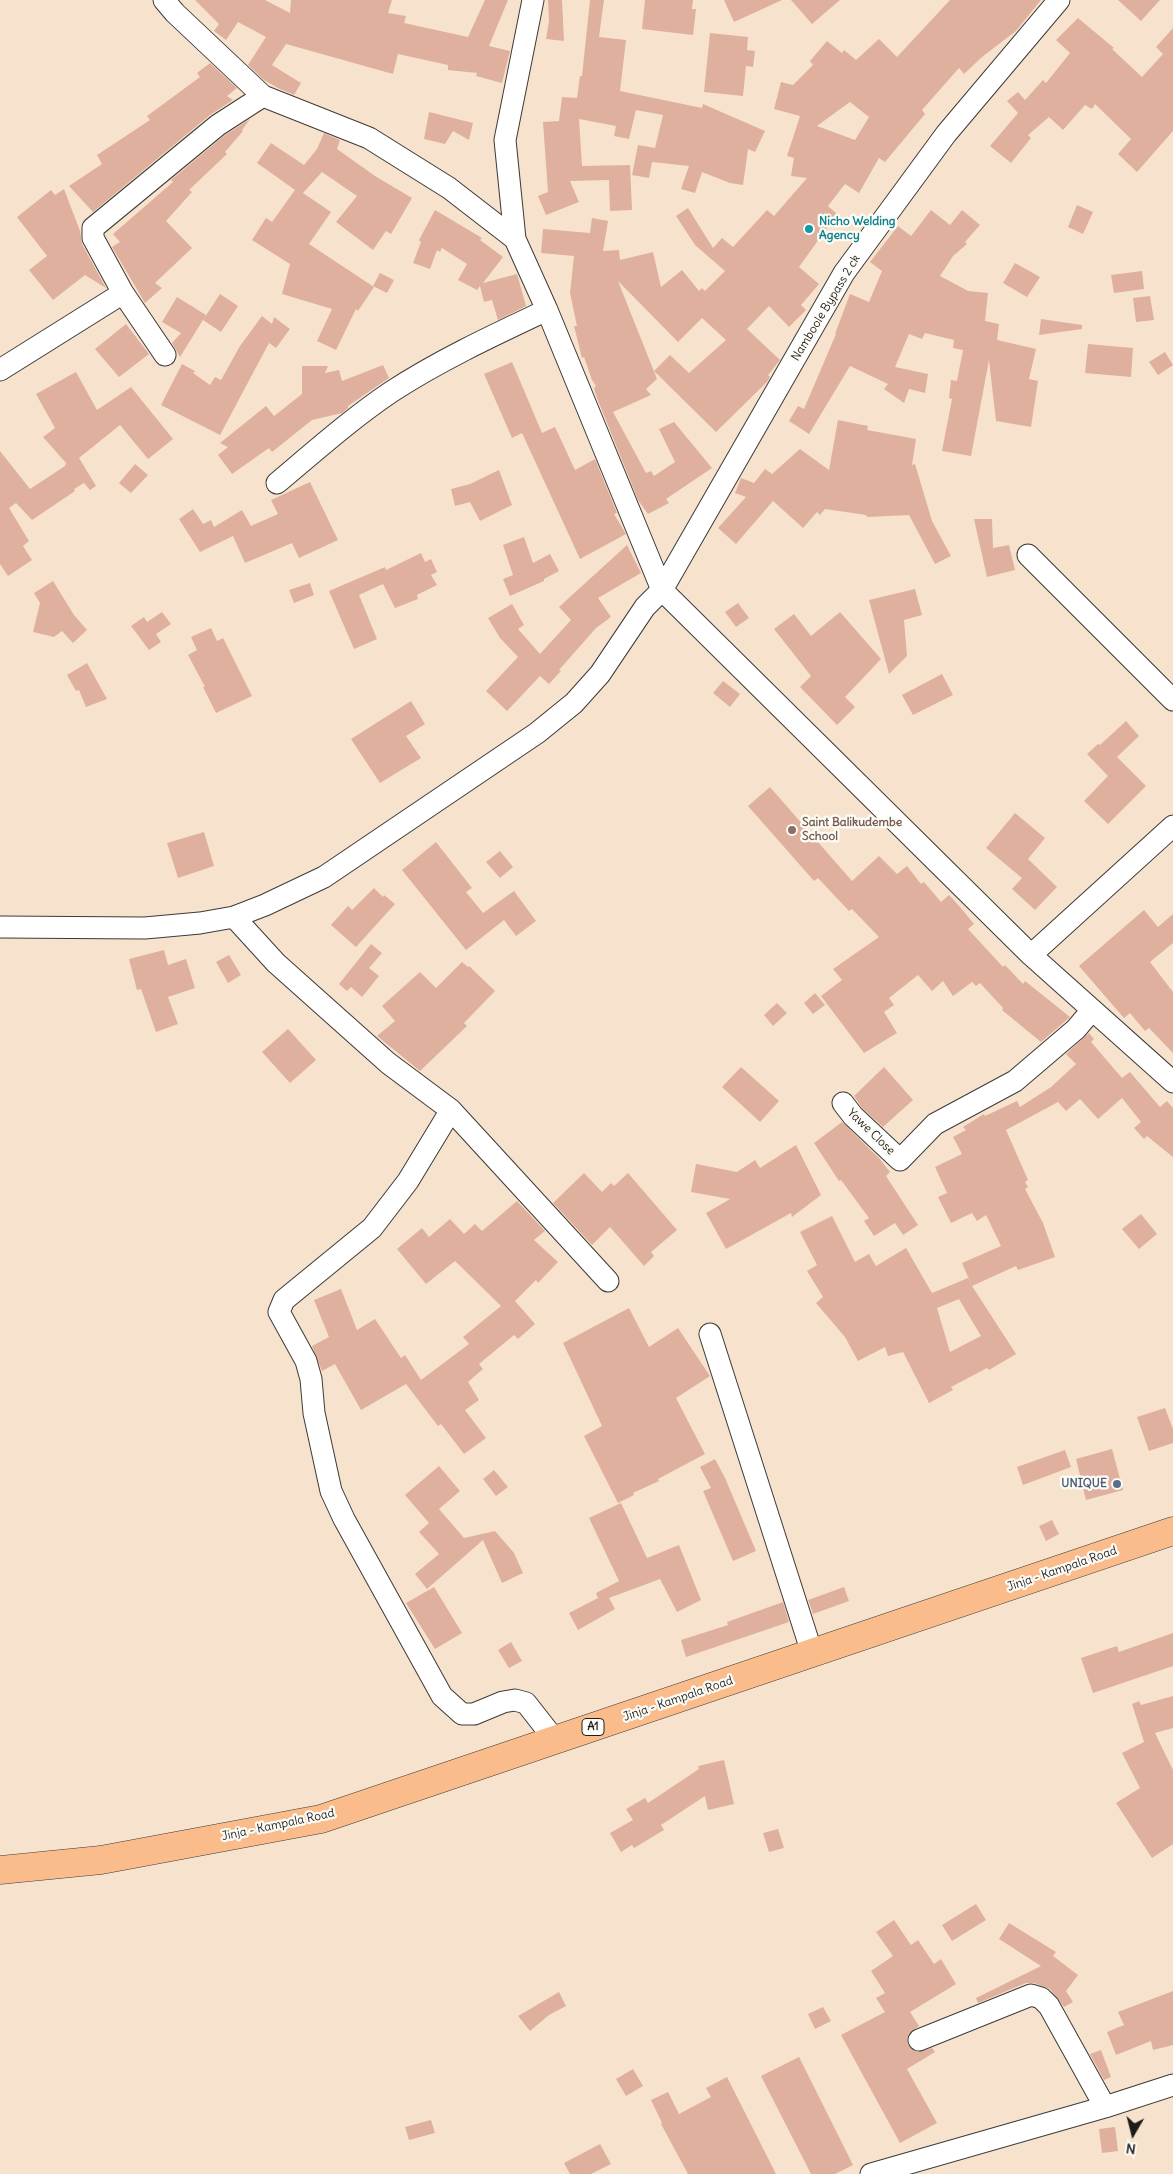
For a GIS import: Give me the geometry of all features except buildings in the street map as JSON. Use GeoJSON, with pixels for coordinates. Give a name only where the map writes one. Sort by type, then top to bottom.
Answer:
{"type":"FeatureCollection","features":[{"type":"Feature","properties":{"kind":"highway","name":"Jinja - Kampala Road"},"geometry":{"type":"LineString","coordinates":[[0,1870],[101,1860],[321,1818],[1173,1531]]}},
{"type":"Feature","properties":{"kind":"street"},"geometry":{"type":"LineString","coordinates":[[164,0],[175,13],[263,96],[369,138],[449,188],[515,239]]}},
{"type":"Feature","properties":{"kind":"street"},"geometry":{"type":"LineString","coordinates":[[533,0],[505,140],[515,239],[662,590],[1031,954],[1173,1082]]}},
{"type":"Feature","properties":{"kind":"street","name":"Namboole Bypass 2 ck"},"geometry":{"type":"LineString","coordinates":[[0,927],[145,928],[200,924],[234,917],[265,905],[324,877],[537,733],[574,704],[600,674],[645,607],[662,590],[844,274],[946,134],[1059,0]]}},
{"type":"Feature","properties":{"kind":"street"},"geometry":{"type":"LineString","coordinates":[[165,355],[123,294],[93,238],[93,228],[218,125],[263,96]]}},
{"type":"Feature","properties":{"kind":"street"},"geometry":{"type":"LineString","coordinates":[[0,370],[123,294]]}},
{"type":"Feature","properties":{"kind":"street"},"geometry":{"type":"LineString","coordinates":[[277,483],[391,393],[466,348],[546,310]]}},
{"type":"Feature","properties":{"kind":"street"},"geometry":{"type":"LineString","coordinates":[[1028,555],[1173,700]]}},
{"type":"Feature","properties":{"kind":"street"},"geometry":{"type":"LineString","coordinates":[[1031,954],[1173,826]]}},
{"type":"Feature","properties":{"kind":"street"},"geometry":{"type":"LineString","coordinates":[[234,917],[276,963],[388,1063],[451,1110],[608,1281]]}},
{"type":"Feature","properties":{"kind":"street","name":"Yawe Close"},"geometry":{"type":"LineString","coordinates":[[843,1103],[853,1116],[900,1160],[935,1124],[1016,1081],[1076,1029],[1092,1010]]}},
{"type":"Feature","properties":{"kind":"street"},"geometry":{"type":"LineString","coordinates":[[451,1110],[408,1181],[372,1228],[284,1300],[279,1312],[306,1361],[311,1379],[314,1412],[332,1491],[344,1519],[442,1696],[462,1714],[474,1714],[515,1700],[526,1704],[555,1740]]}},
{"type":"Feature","properties":{"kind":"street"},"geometry":{"type":"LineString","coordinates":[[710,1334],[812,1654]]}},
{"type":"Feature","properties":{"kind":"street"},"geometry":{"type":"LineString","coordinates":[[919,2040],[1031,1995],[1041,1998],[1049,2006],[1105,2107]]}},
{"type":"Feature","properties":{"kind":"street"},"geometry":{"type":"LineString","coordinates":[[871,2174],[1105,2107],[1173,2085]]}},
{"type":"Feature","properties":{"kind":"place","name":"Nicho Welding Agency"},"geometry":{"type":"Point","coordinates":[809,229]}},
{"type":"Feature","properties":{"kind":"place","name":"Saint Balikudembe School"},"geometry":{"type":"Point","coordinates":[792,830]}},
{"type":"Feature","properties":{"kind":"place","name":"UNIQUE"},"geometry":{"type":"Point","coordinates":[1117,1484]}}]}
